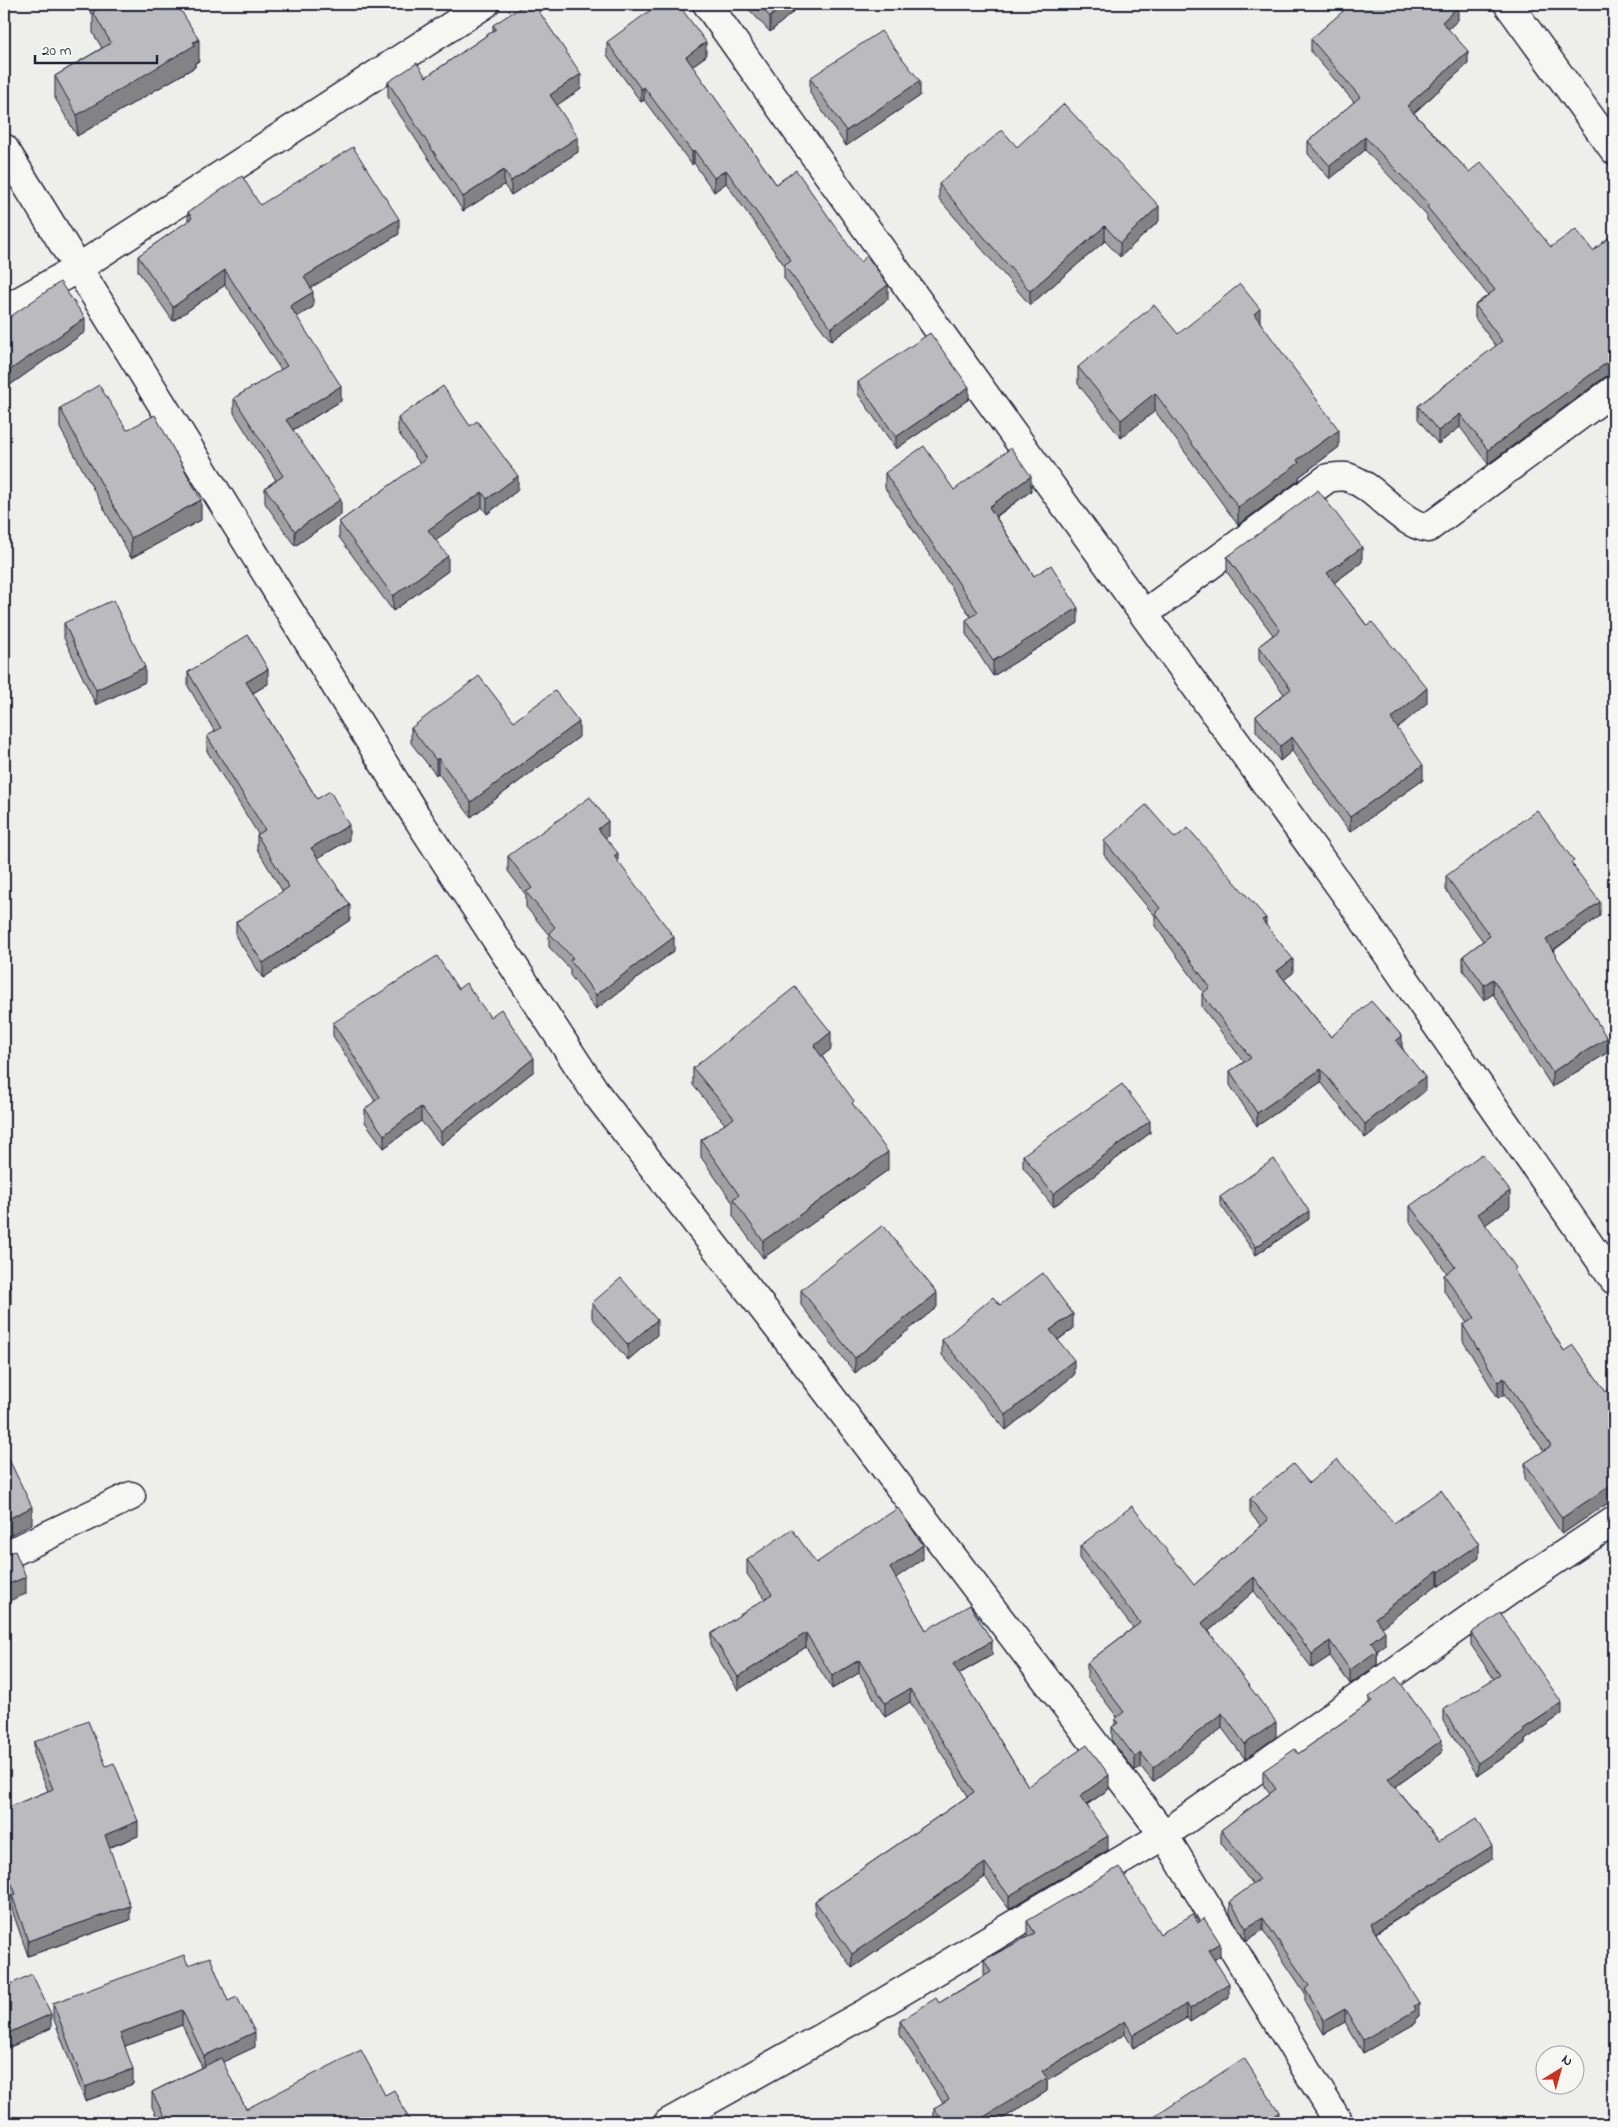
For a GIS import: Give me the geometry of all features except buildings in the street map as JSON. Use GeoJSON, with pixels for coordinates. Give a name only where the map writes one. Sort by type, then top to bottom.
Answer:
{"type":"FeatureCollection","features":[{"type":"Feature","properties":{"kind":"street"},"geometry":{"type":"LineString","coordinates":[[4,310],[78,268],[485,4]]}},
{"type":"Feature","properties":{"kind":"street"},"geometry":{"type":"LineString","coordinates":[[707,4],[947,342],[1350,900],[1614,1280]]}},
{"type":"Feature","properties":{"kind":"street"},"geometry":{"type":"LineString","coordinates":[[1508,4],[1614,150]]}},
{"type":"Feature","properties":{"kind":"street"},"geometry":{"type":"LineString","coordinates":[[4,148],[416,816],[598,1096],[803,1360],[1164,1835],[1339,2123]]}},
{"type":"Feature","properties":{"kind":"street"},"geometry":{"type":"LineString","coordinates":[[1144,614],[1328,478],[1346,476],[1360,484],[1414,526],[1428,528],[1614,390]]}},
{"type":"Feature","properties":{"kind":"street"},"geometry":{"type":"LineString","coordinates":[[4,1556],[130,1496]]}},
{"type":"Feature","properties":{"kind":"street"},"geometry":{"type":"LineString","coordinates":[[668,2123],[869,2012],[1164,1835],[1516,1586],[1614,1521]]}}]}
